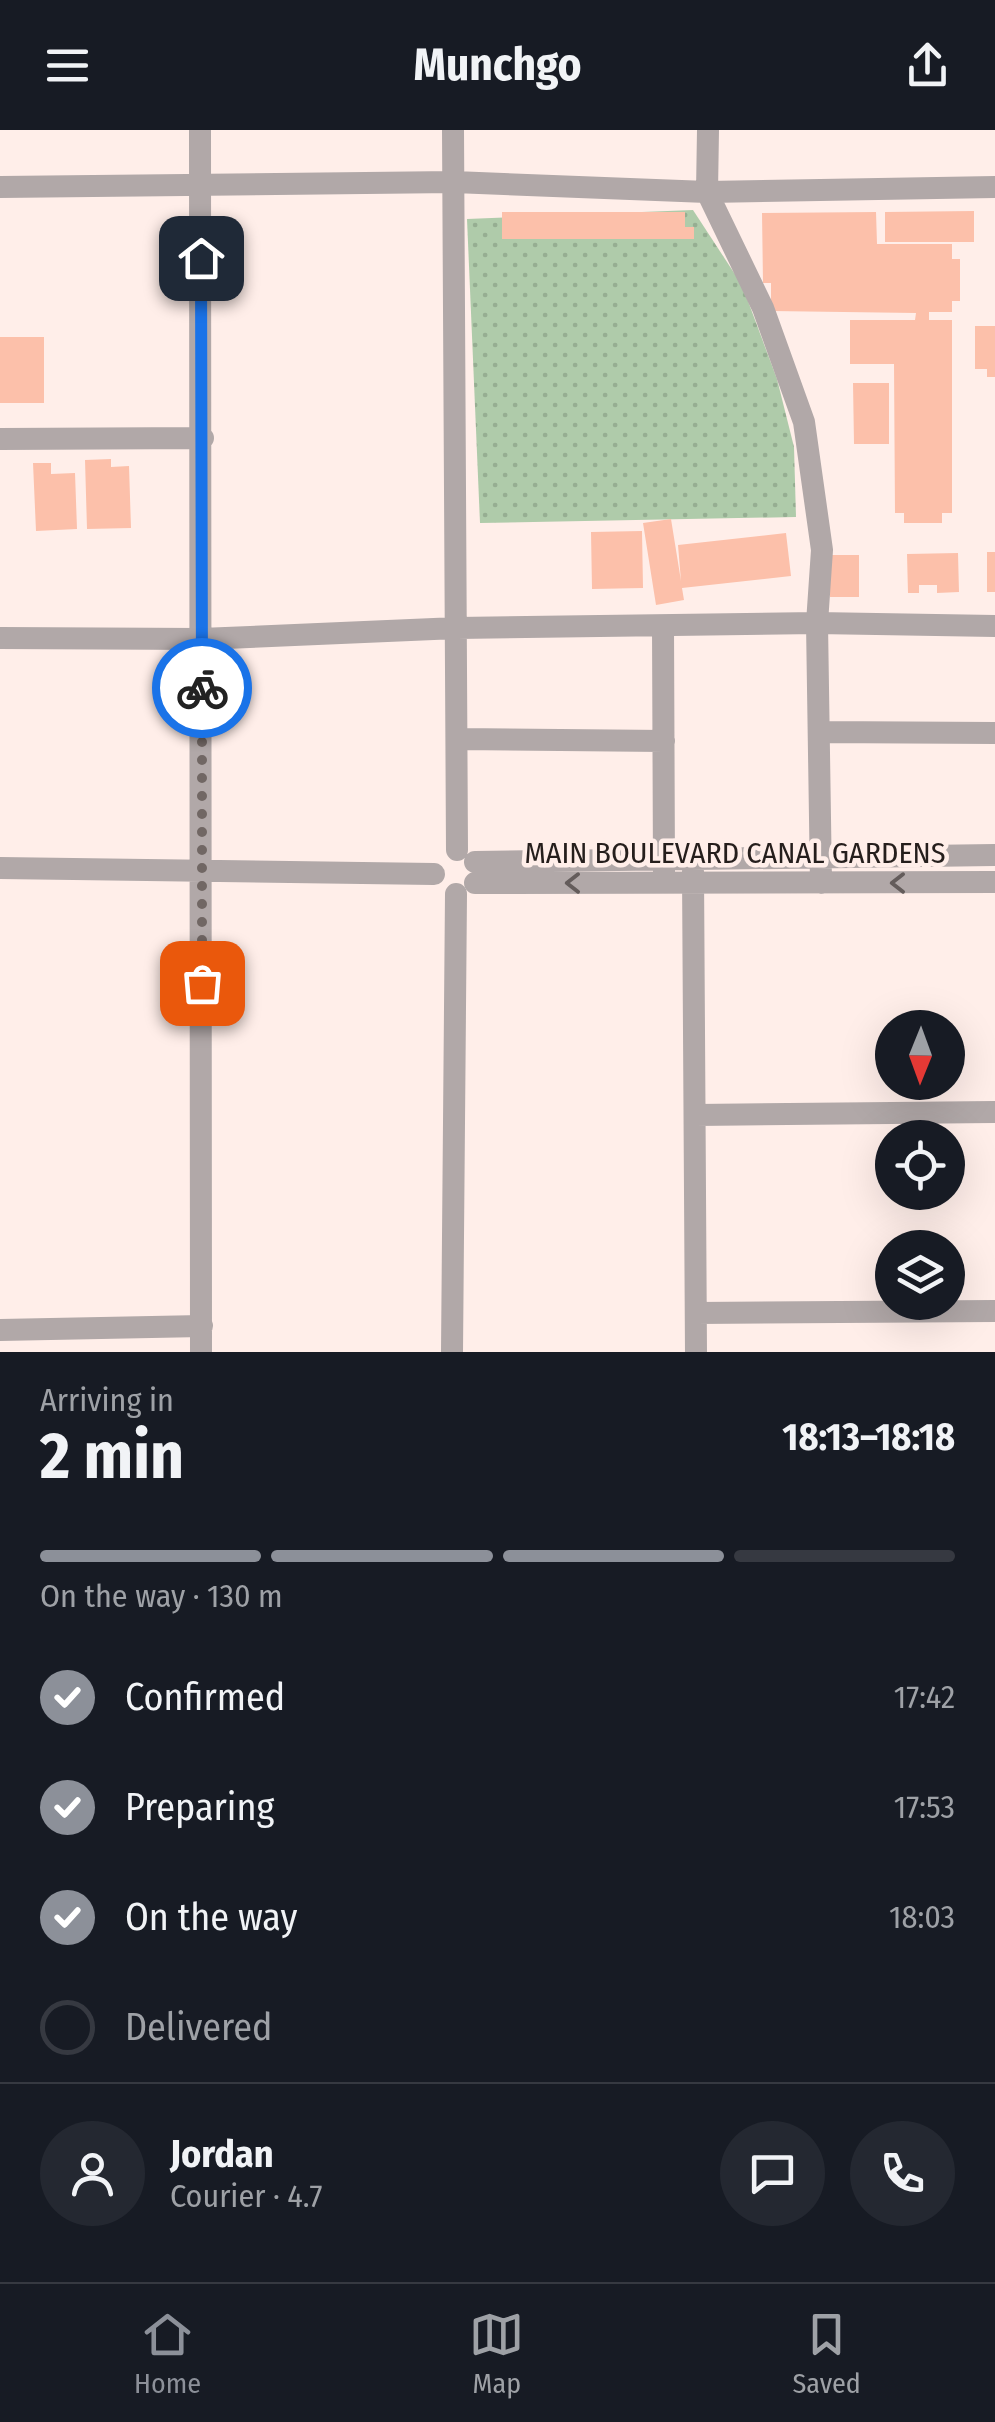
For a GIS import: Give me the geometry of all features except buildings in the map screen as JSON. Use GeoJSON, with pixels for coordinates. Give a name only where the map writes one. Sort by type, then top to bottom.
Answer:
{"type":"FeatureCollection","features":[{"type":"Feature","properties":{"kind":"street"},"geometry":{"type":"LineString","coordinates":[[200,130],[201,1352]]}},
{"type":"Feature","properties":{"kind":"street"},"geometry":{"type":"LineString","coordinates":[[452,1352],[466,872],[458,738],[454,130]]}},
{"type":"Feature","properties":{"kind":"street"},"geometry":{"type":"LineString","coordinates":[[708,130],[707,192],[763,308],[804,422],[822,550],[818,623],[821,883]]}},
{"type":"Feature","properties":{"kind":"street"},"geometry":{"type":"LineString","coordinates":[[0,187],[454,182],[707,192],[995,186]]}},
{"type":"Feature","properties":{"kind":"street"},"geometry":{"type":"LineString","coordinates":[[0,439],[203,438]]}},
{"type":"Feature","properties":{"kind":"street"},"geometry":{"type":"LineString","coordinates":[[0,638],[201,639],[457,628],[818,623],[995,626]]}},
{"type":"Feature","properties":{"kind":"street"},"geometry":{"type":"LineString","coordinates":[[663,626],[664,870],[693,858],[995,854]]}},
{"type":"Feature","properties":{"kind":"street"},"geometry":{"type":"LineString","coordinates":[[819,732],[995,733]]}},
{"type":"Feature","properties":{"kind":"street"},"geometry":{"type":"LineString","coordinates":[[458,738],[664,742]]}},
{"type":"Feature","properties":{"kind":"street"},"geometry":{"type":"LineString","coordinates":[[434,874],[442,856],[466,872]]}},
{"type":"Feature","properties":{"kind":"street"},"geometry":{"type":"LineString","coordinates":[[693,858],[696,1352]]}},
{"type":"Feature","properties":{"kind":"street"},"geometry":{"type":"LineString","coordinates":[[0,868],[434,874]]}},
{"type":"Feature","properties":{"kind":"street","name":"MAIN BOULEVARD CANAL GARDENS"},"geometry":{"type":"LineString","coordinates":[[466,872],[664,870],[694,883],[995,882]]}},
{"type":"Feature","properties":{"kind":"street"},"geometry":{"type":"LineString","coordinates":[[434,874],[441,888],[466,872]]}},
{"type":"Feature","properties":{"kind":"street"},"geometry":{"type":"LineString","coordinates":[[696,1115],[995,1112]]}},
{"type":"Feature","properties":{"kind":"street"},"geometry":{"type":"LineString","coordinates":[[696,1314],[995,1310]]}},
{"type":"Feature","properties":{"kind":"street"},"geometry":{"type":"LineString","coordinates":[[0,1330],[202,1326]]}},
{"type":"Feature","properties":{"kind":"green space"},"geometry":{"type":"Polygon","coordinates":[[[693,210],[742,285],[777,379],[794,447],[796,517],[480,523],[467,219],[693,210]]]}},
{"type":"Feature","properties":{"kind":"way so far"},"geometry":{"type":"LineString","coordinates":[[202,688],[202,983]]}},
{"type":"Feature","properties":{"kind":"route"},"geometry":{"type":"LineString","coordinates":[[201,258],[202,688]]}}]}
